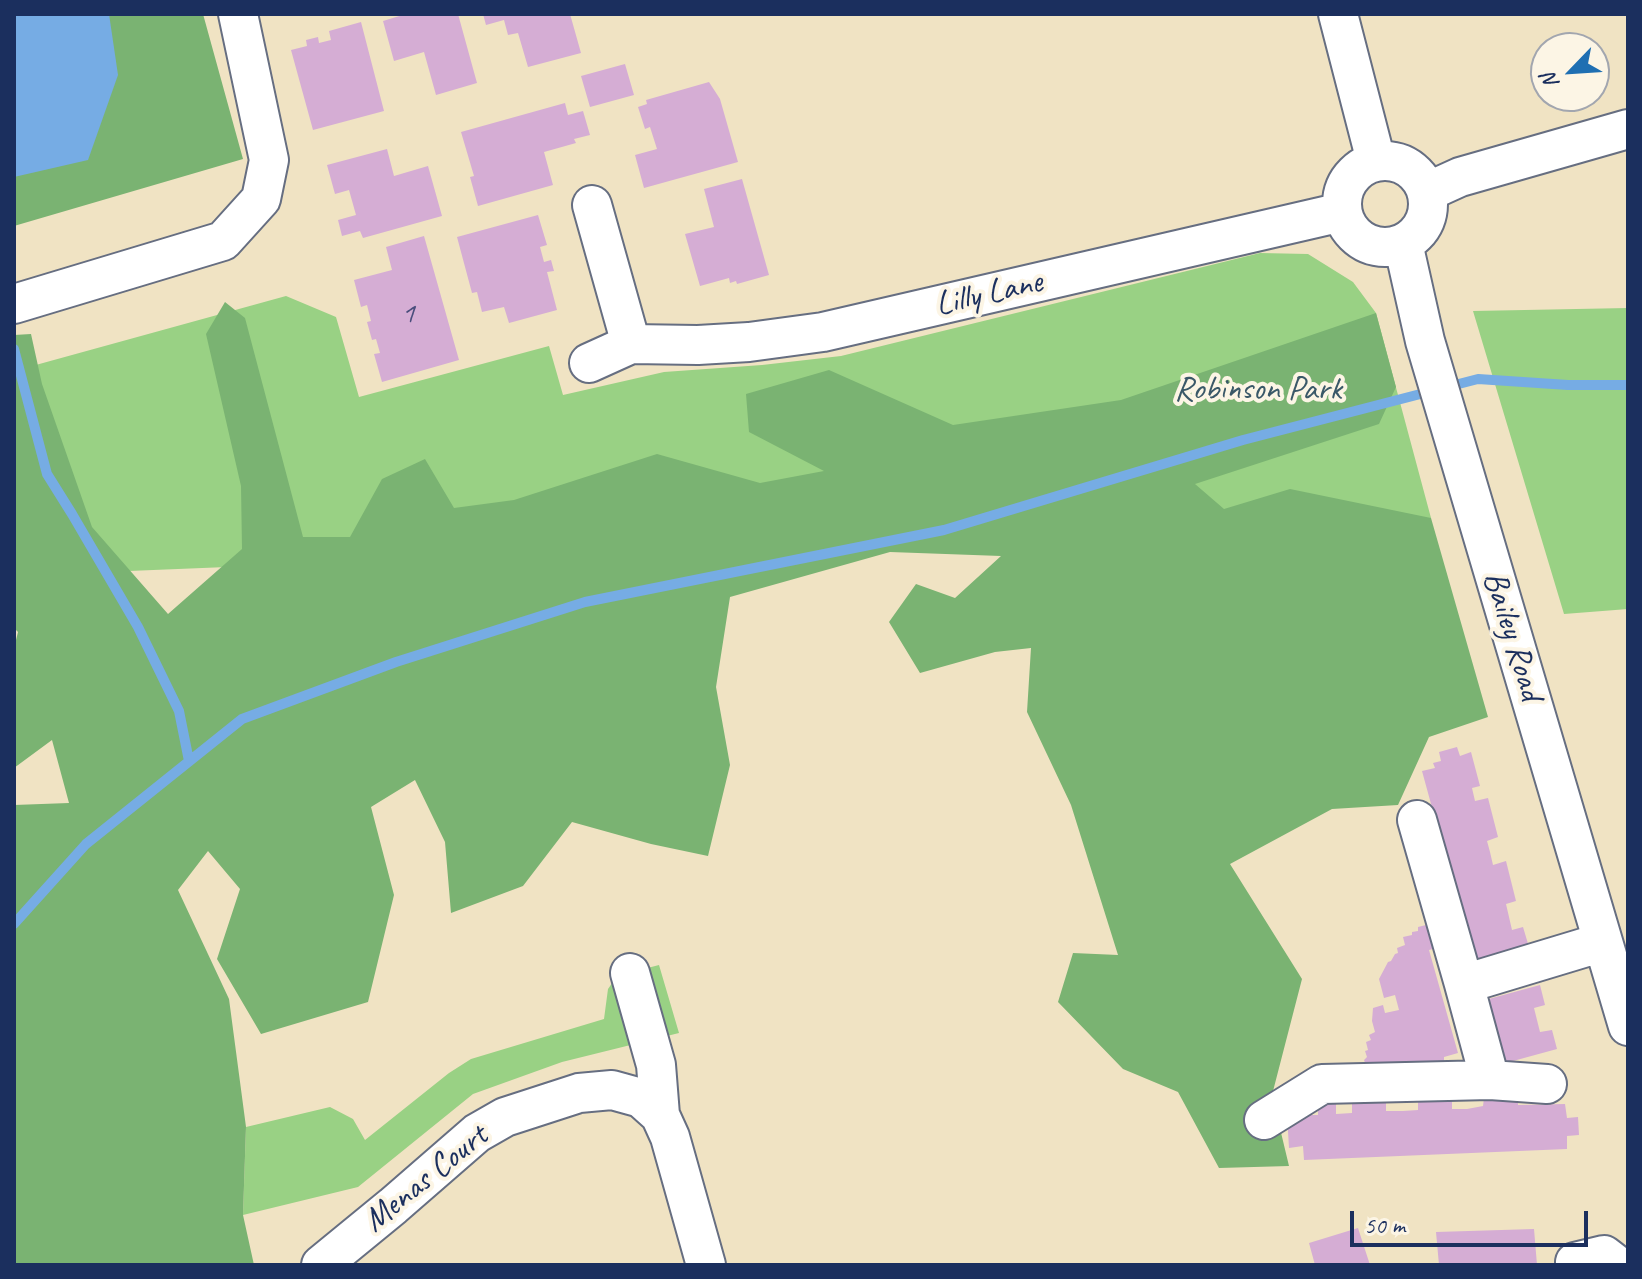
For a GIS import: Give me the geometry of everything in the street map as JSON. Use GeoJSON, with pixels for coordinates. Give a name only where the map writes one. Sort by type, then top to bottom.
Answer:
{"type":"FeatureCollection","features":[{"type":"Feature","properties":{"kind":"street"},"geometry":{"type":"LineString","coordinates":[[14,304],[223,241],[261,199],[269,160],[238,14]]}},
{"type":"Feature","properties":{"kind":"street"},"geometry":{"type":"LineString","coordinates":[[1338,14],[1376,161]]}},
{"type":"Feature","properties":{"kind":"street"},"geometry":{"type":"LineString","coordinates":[[1427,192],[1460,177],[1628,129]]}},
{"type":"Feature","properties":{"kind":"street"},"geometry":{"type":"LineString","coordinates":[[1376,161],[1389,161],[1413,170],[1427,192],[1427,216],[1421,228],[1413,237],[1390,247],[1377,247],[1365,242],[1347,224],[1342,212],[1342,198],[1353,174],[1376,161]]}},
{"type":"Feature","properties":{"kind":"street"},"geometry":{"type":"LineString","coordinates":[[592,205],[631,344]]}},
{"type":"Feature","properties":{"kind":"street","name":"Lilly Lane"},"geometry":{"type":"LineString","coordinates":[[589,363],[631,344],[749,342],[823,332],[1342,212]]}},
{"type":"Feature","properties":{"kind":"street","name":"Bailey Road"},"geometry":{"type":"LineString","coordinates":[[1403,243],[1425,341],[1628,1026]]}},
{"type":"Feature","properties":{"kind":"street"},"geometry":{"type":"LineString","coordinates":[[1417,820],[1490,1080]]}},
{"type":"Feature","properties":{"kind":"street"},"geometry":{"type":"LineString","coordinates":[[1464,984],[1603,942]]}},
{"type":"Feature","properties":{"kind":"street"},"geometry":{"type":"LineString","coordinates":[[630,973],[656,1065],[660,1115],[670,1137],[706,1265]]}},
{"type":"Feature","properties":{"kind":"street"},"geometry":{"type":"LineString","coordinates":[[1264,1120],[1322,1084],[1490,1080],[1547,1084]]}},
{"type":"Feature","properties":{"kind":"street","name":"Menas Court"},"geometry":{"type":"LineString","coordinates":[[321,1265],[477,1133],[505,1117],[579,1093],[612,1090],[641,1098],[660,1115]]}},
{"type":"Feature","properties":{"kind":"street"},"geometry":{"type":"LineString","coordinates":[[1575,1262],[1604,1255],[1617,1265]]}},
{"type":"Feature","properties":{"kind":"green space"},"geometry":{"type":"Polygon","coordinates":[[[14,14],[203,14],[243,159],[14,226],[14,14]]]}},
{"type":"Feature","properties":{"kind":"green space","name":"Robinson Park"},"geometry":{"type":"Polygon","coordinates":[[[1260,253],[1308,254],[1353,282],[1376,313],[1431,518],[55,574],[14,371],[286,296],[336,317],[359,397],[549,346],[563,395],[664,372],[841,356],[1260,253]]]}},
{"type":"Feature","properties":{"kind":"green space"},"geometry":{"type":"Polygon","coordinates":[[[225,302],[245,318],[303,537],[350,537],[382,479],[425,459],[454,508],[514,500],[657,454],[760,483],[824,471],[749,432],[746,394],[829,370],[953,425],[1121,400],[1376,313],[1396,387],[1379,424],[1195,484],[1224,509],[1290,489],[1431,518],[1488,717],[1429,737],[1398,805],[1332,809],[1230,864],[1302,979],[1272,1095],[1289,1166],[1219,1168],[1178,1092],[1123,1069],[1058,1002],[1073,953],[1118,955],[1071,805],[1027,712],[1031,648],[995,652],[920,673],[889,622],[916,584],[955,598],[1001,556],[890,552],[730,597],[716,687],[730,765],[708,856],[572,822],[523,886],[451,913],[445,842],[415,780],[371,807],[394,895],[368,1002],[261,1034],[217,959],[240,889],[208,851],[178,890],[229,999],[246,1127],[243,1215],[254,1265],[14,1265],[14,805],[69,803],[52,740],[14,768],[14,648],[18,632],[14,628],[14,335],[31,334],[42,384],[92,527],[168,614],[242,549],[241,486],[206,334],[225,302]]]}},
{"type":"Feature","properties":{"kind":"green space"},"geometry":{"type":"Polygon","coordinates":[[[1628,308],[1628,609],[1564,614],[1473,311],[1628,308]]]}},
{"type":"Feature","properties":{"kind":"green space"},"geometry":{"type":"Polygon","coordinates":[[[659,965],[679,1033],[562,1062],[473,1094],[358,1187],[243,1215],[246,1127],[330,1107],[353,1119],[365,1140],[471,1059],[604,1019],[608,989],[617,976],[659,965]]]}},
{"type":"Feature","properties":{"kind":"water"},"geometry":{"type":"Polygon","coordinates":[[[14,14],[109,14],[118,75],[88,160],[14,177],[14,14]]]}},
{"type":"Feature","properties":{"kind":"building"},"geometry":{"type":"Polygon","coordinates":[[[406,14],[458,14],[477,83],[436,95],[424,52],[394,61],[383,21],[406,14]]]}},
{"type":"Feature","properties":{"kind":"building"},"geometry":{"type":"Polygon","coordinates":[[[483,14],[570,14],[581,53],[528,67],[518,33],[508,35],[504,20],[486,25],[483,14]]]}},
{"type":"Feature","properties":{"kind":"building"},"geometry":{"type":"Polygon","coordinates":[[[361,22],[384,111],[313,130],[291,50],[307,46],[306,40],[318,37],[319,43],[331,40],[329,31],[361,22]]]}},
{"type":"Feature","properties":{"kind":"building"},"geometry":{"type":"Polygon","coordinates":[[[625,64],[634,95],[590,107],[581,76],[625,64]]]}},
{"type":"Feature","properties":{"kind":"building"},"geometry":{"type":"Polygon","coordinates":[[[709,82],[720,99],[738,162],[644,188],[635,155],[657,149],[650,127],[645,129],[638,107],[647,104],[646,100],[709,82]]]}},
{"type":"Feature","properties":{"kind":"building"},"geometry":{"type":"Polygon","coordinates":[[[565,103],[568,115],[583,111],[590,135],[574,139],[576,143],[544,152],[553,185],[478,206],[470,177],[474,176],[461,132],[565,103]]]}},
{"type":"Feature","properties":{"kind":"building"},"geometry":{"type":"Polygon","coordinates":[[[387,149],[394,176],[428,166],[442,216],[363,238],[360,231],[342,236],[338,220],[356,215],[349,190],[335,194],[327,165],[387,149]]]}},
{"type":"Feature","properties":{"kind":"building"},"geometry":{"type":"Polygon","coordinates":[[[742,179],[769,275],[737,284],[736,281],[730,283],[729,278],[700,286],[685,234],[714,227],[704,189],[742,179]]]}},
{"type":"Feature","properties":{"kind":"building"},"geometry":{"type":"Polygon","coordinates":[[[538,215],[547,245],[540,247],[544,262],[551,260],[554,271],[547,272],[557,310],[509,323],[504,307],[482,312],[477,292],[472,293],[457,237],[538,215]]]}},
{"type":"Feature","properties":{"kind":"building"},"geometry":{"type":"Polygon","coordinates":[[[424,236],[459,360],[382,382],[374,354],[380,353],[367,322],[371,321],[367,305],[361,307],[354,280],[392,270],[386,247],[424,236]]]}},
{"type":"Feature","properties":{"kind":"building"},"geometry":{"type":"Polygon","coordinates":[[[1457,747],[1460,756],[1471,752],[1480,786],[1472,788],[1475,801],[1488,798],[1498,837],[1487,841],[1493,865],[1506,861],[1516,901],[1506,904],[1512,930],[1523,927],[1529,947],[1474,961],[1422,771],[1435,768],[1433,763],[1441,761],[1439,752],[1457,747]]]}},
{"type":"Feature","properties":{"kind":"building"},"geometry":{"type":"Polygon","coordinates":[[[1426,925],[1433,949],[1429,950],[1458,1053],[1444,1057],[1444,1061],[1415,1069],[1368,1071],[1364,1060],[1367,1057],[1365,1051],[1368,1050],[1366,1042],[1371,1040],[1369,1035],[1375,1032],[1373,1008],[1383,1005],[1385,1013],[1399,1010],[1395,995],[1384,998],[1379,979],[1388,962],[1398,953],[1397,948],[1405,945],[1403,937],[1426,925]]]}},
{"type":"Feature","properties":{"kind":"building"},"geometry":{"type":"Polygon","coordinates":[[[1540,985],[1545,1005],[1534,1008],[1540,1032],[1552,1030],[1557,1049],[1502,1064],[1485,1000],[1540,985]]]}},
{"type":"Feature","properties":{"kind":"building"},"geometry":{"type":"Polygon","coordinates":[[[1518,1096],[1518,1105],[1565,1104],[1567,1118],[1578,1117],[1579,1135],[1567,1136],[1567,1149],[1304,1160],[1303,1146],[1289,1148],[1287,1115],[1318,1115],[1318,1105],[1336,1103],[1336,1114],[1352,1113],[1352,1103],[1386,1102],[1386,1111],[1403,1111],[1418,1110],[1418,1101],[1452,1099],[1452,1109],[1467,1109],[1483,1106],[1484,1098],[1518,1096]]]}},
{"type":"Feature","properties":{"kind":"building"},"geometry":{"type":"Polygon","coordinates":[[[1358,1228],[1370,1265],[1315,1265],[1309,1243],[1358,1228]]]}},
{"type":"Feature","properties":{"kind":"building"},"geometry":{"type":"Polygon","coordinates":[[[1534,1229],[1537,1265],[1439,1265],[1436,1232],[1534,1229]]]}},
{"type":"Feature","properties":{"kind":"waterway"},"geometry":{"type":"LineString","coordinates":[[14,349],[47,474],[138,627],[179,711],[189,761]]}},
{"type":"Feature","properties":{"kind":"waterway"},"geometry":{"type":"LineString","coordinates":[[1447,387],[1478,379],[1628,385]]}},
{"type":"Feature","properties":{"kind":"waterway"},"geometry":{"type":"LineString","coordinates":[[14,924],[86,844],[242,719],[396,662],[585,602],[944,530],[1243,440],[1432,391]]}}]}
